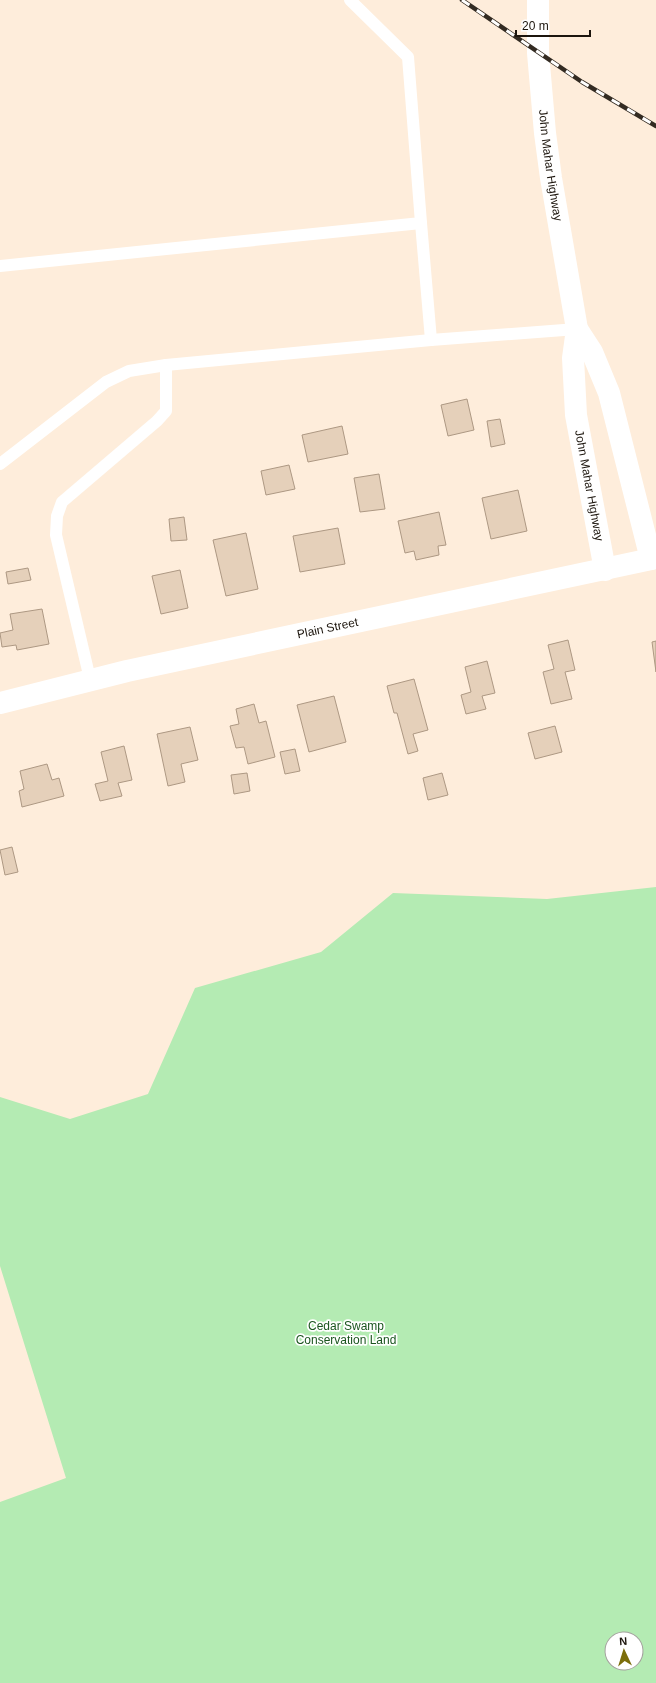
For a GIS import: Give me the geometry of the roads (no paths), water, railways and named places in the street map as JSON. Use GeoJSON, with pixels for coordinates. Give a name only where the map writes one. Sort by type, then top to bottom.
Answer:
{"type":"FeatureCollection","features":[{"type":"Feature","properties":{"kind":"street","name":"John Mahar Highway"},"geometry":{"type":"LineString","coordinates":[[538,0],[538,53],[545,133],[551,178],[577,329],[573,358],[576,415],[605,570]]}},
{"type":"Feature","properties":{"kind":"street","name":"John Mahar Highway"},"geometry":{"type":"LineString","coordinates":[[577,329],[592,352],[609,393],[654,558]]}},
{"type":"Feature","properties":{"kind":"street","name":"Plain Street"},"geometry":{"type":"LineString","coordinates":[[0,703],[90,679],[605,570],[654,558]]}},
{"type":"Feature","properties":{"kind":"lane"},"geometry":{"type":"LineString","coordinates":[[350,0],[408,57],[431,340]]}},
{"type":"Feature","properties":{"kind":"lane"},"geometry":{"type":"LineString","coordinates":[[0,266],[421,223]]}},
{"type":"Feature","properties":{"kind":"lane"},"geometry":{"type":"LineString","coordinates":[[0,464],[106,382],[129,370],[431,340],[577,329]]}},
{"type":"Feature","properties":{"kind":"lane"},"geometry":{"type":"LineString","coordinates":[[90,679],[56,535],[57,516],[62,502],[157,422],[166,411],[166,366]]}},
{"type":"Feature","properties":{"kind":"railway"},"geometry":{"type":"LineString","coordinates":[[462,0],[582,82],[656,126]]}},
{"type":"Feature","properties":{"kind":"park label","name":"Cedar Swamp Conservation Land"},"geometry":{"type":"Point","coordinates":[346,1333]}}]}
